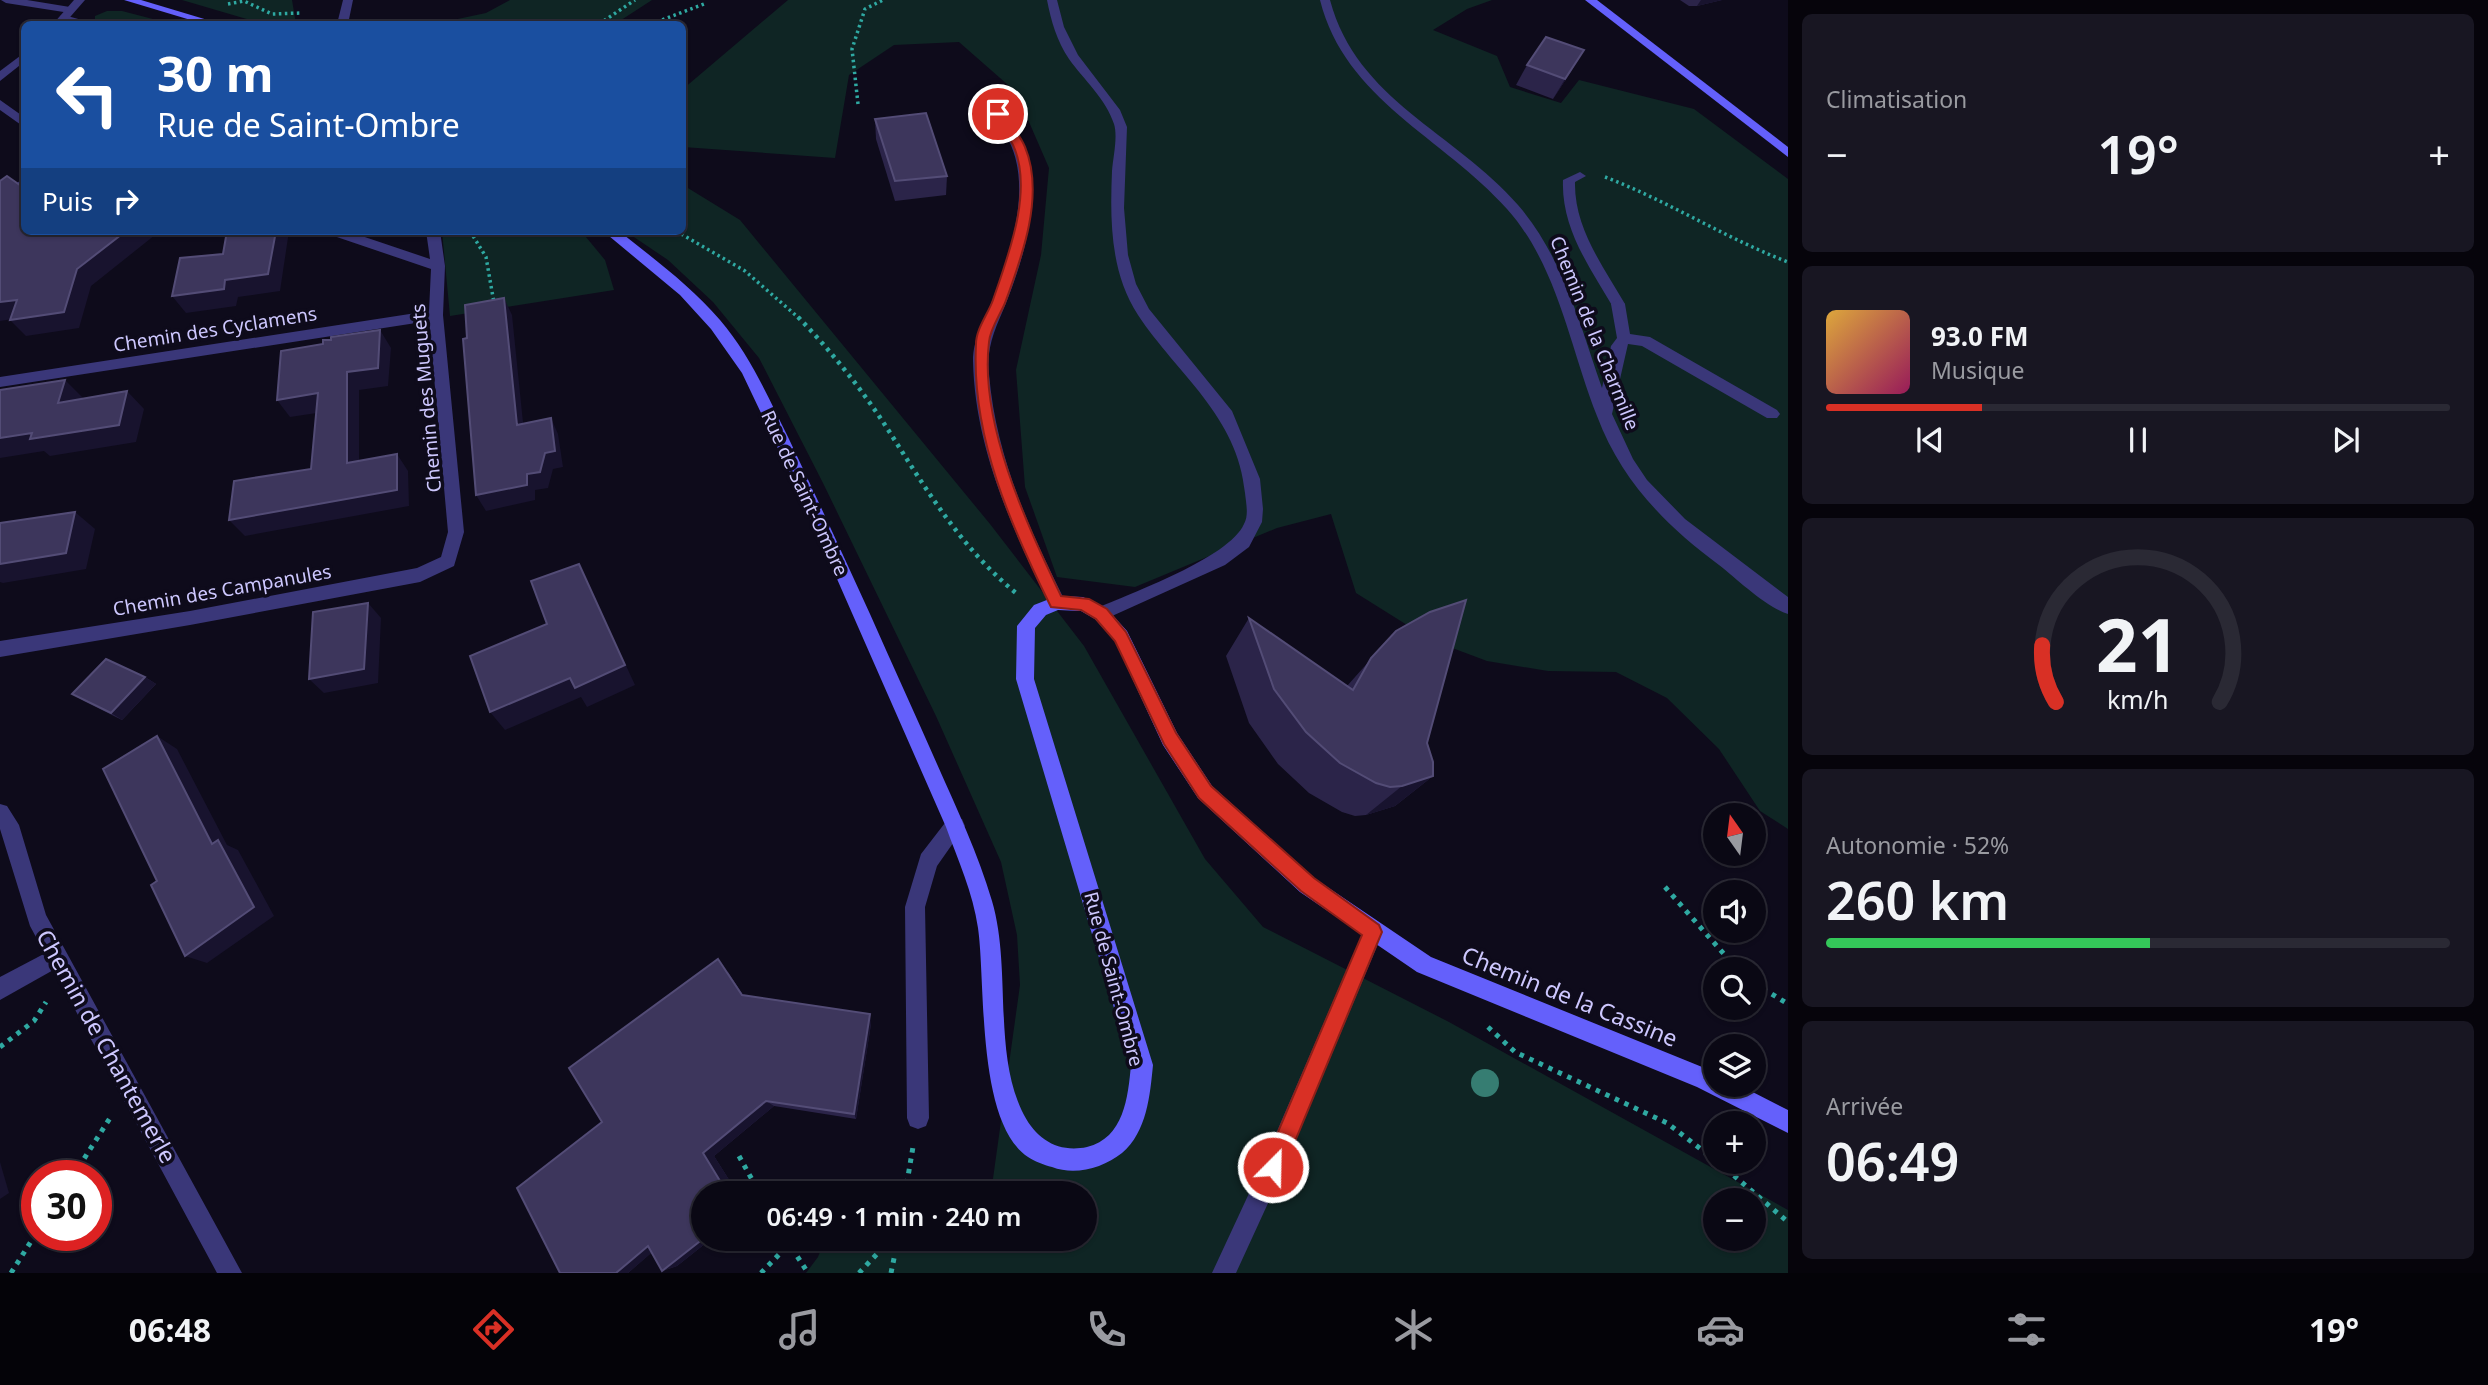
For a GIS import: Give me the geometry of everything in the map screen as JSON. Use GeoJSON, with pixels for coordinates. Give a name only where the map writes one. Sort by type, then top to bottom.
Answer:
{"type":"FeatureCollection","features":[{"type":"Feature","properties":{"kind":"street"},"geometry":{"type":"LineString","coordinates":[[6,0],[64,18],[80,0]]}},
{"type":"Feature","properties":{"kind":"street"},"geometry":{"type":"LineString","coordinates":[[129,0],[204,21]]}},
{"type":"Feature","properties":{"kind":"street"},"geometry":{"type":"LineString","coordinates":[[343,21],[348,0]]}},
{"type":"Feature","properties":{"kind":"street"},"geometry":{"type":"LineString","coordinates":[[1052,0],[1063,37],[1073,55],[1114,110],[1121,127],[1117,208],[1121,255],[1129,284],[1143,312],[1227,415],[1252,479],[1255,509],[1254,522],[1243,542],[1219,560],[1101,614]]}},
{"type":"Feature","properties":{"kind":"street","name":"Chemin de la Charmille"},"geometry":{"type":"LineString","coordinates":[[1325,0],[1328,20],[1342,50],[1371,86],[1461,158],[1515,209],[1534,236],[1551,267],[1604,416],[1626,463],[1646,492],[1670,516],[1788,607]]}},
{"type":"Feature","properties":{"kind":"street"},"geometry":{"type":"LineString","coordinates":[[1590,0],[1788,153]]}},
{"type":"Feature","properties":{"kind":"street"},"geometry":{"type":"LineString","coordinates":[[0,77],[21,58]]}},
{"type":"Feature","properties":{"kind":"street"},"geometry":{"type":"LineString","coordinates":[[979,102],[998,114],[1006,125],[1019,147],[1027,175],[1023,225],[999,302],[982,340],[984,397],[1000,471],[1048,606],[1083,604],[1101,614],[1121,636],[1170,739],[1205,792],[1307,885],[1373,932],[1273,1167],[1224,1273]]}},
{"type":"Feature","properties":{"kind":"street"},"geometry":{"type":"LineString","coordinates":[[0,104],[21,121]]}},
{"type":"Feature","properties":{"kind":"street"},"geometry":{"type":"LineString","coordinates":[[1580,176],[1569,180],[1567,195],[1574,223],[1618,304],[1624,339]]}},
{"type":"Feature","properties":{"kind":"street"},"geometry":{"type":"LineString","coordinates":[[0,202],[21,184]]}},
{"type":"Feature","properties":{"kind":"street"},"geometry":{"type":"LineString","coordinates":[[344,235],[438,266]]}},
{"type":"Feature","properties":{"kind":"street","name":"Chemin des Muguets"},"geometry":{"type":"LineString","coordinates":[[434,235],[438,266],[436,315],[456,533],[448,561]]}},
{"type":"Feature","properties":{"kind":"street","name":"Rue de Saint-Ombre"},"geometry":{"type":"LineString","coordinates":[[615,235],[685,292],[716,325],[748,371],[809,497],[955,826],[975,879],[988,927],[999,1073],[1013,1118],[1035,1149],[1065,1161],[1102,1155],[1124,1137],[1138,1104],[1142,1065],[1025,679],[1026,626],[1048,606]]}},
{"type":"Feature","properties":{"kind":"street","name":"Chemin des Cyclamens"},"geometry":{"type":"LineString","coordinates":[[0,382],[436,315]]}},
{"type":"Feature","properties":{"kind":"street"},"geometry":{"type":"LineString","coordinates":[[1604,416],[1618,346],[1624,339]]}},
{"type":"Feature","properties":{"kind":"street"},"geometry":{"type":"LineString","coordinates":[[1624,339],[1645,341],[1772,414]]}},
{"type":"Feature","properties":{"kind":"street","name":"Chemin des Campanules"},"geometry":{"type":"LineString","coordinates":[[0,649],[190,618],[420,575],[448,561]]}},
{"type":"Feature","properties":{"kind":"street","name":"Chemin de Chantemerle"},"geometry":{"type":"LineString","coordinates":[[0,813],[9,825],[37,919],[230,1273]]}},
{"type":"Feature","properties":{"kind":"street"},"geometry":{"type":"LineString","coordinates":[[918,1118],[915,906],[928,861],[955,826]]}},
{"type":"Feature","properties":{"kind":"street","name":"Chemin de la Cassine"},"geometry":{"type":"LineString","coordinates":[[1373,932],[1424,965],[1704,1079],[1788,1122]]}},
{"type":"Feature","properties":{"kind":"street"},"geometry":{"type":"LineString","coordinates":[[0,989],[62,964]]}},
{"type":"Feature","properties":{"kind":"path"},"geometry":{"type":"LineString","coordinates":[[244,2],[256,0]]}},
{"type":"Feature","properties":{"kind":"path"},"geometry":{"type":"LineString","coordinates":[[604,21],[635,0]]}},
{"type":"Feature","properties":{"kind":"path"},"geometry":{"type":"LineString","coordinates":[[858,104],[852,49],[865,9],[883,0]]}},
{"type":"Feature","properties":{"kind":"path"},"geometry":{"type":"LineString","coordinates":[[659,21],[704,4]]}},
{"type":"Feature","properties":{"kind":"path"},"geometry":{"type":"LineString","coordinates":[[1580,176],[1601,176],[1625,184],[1707,227],[1788,261]]}},
{"type":"Feature","properties":{"kind":"path"},"geometry":{"type":"LineString","coordinates":[[472,235],[486,257],[494,304]]}},
{"type":"Feature","properties":{"kind":"path"},"geometry":{"type":"LineString","coordinates":[[683,235],[754,278],[819,340],[868,400],[909,468],[964,547],[1001,583],[1048,606]]}},
{"type":"Feature","properties":{"kind":"path"},"geometry":{"type":"LineString","coordinates":[[1665,887],[1727,957]]}},
{"type":"Feature","properties":{"kind":"path"},"geometry":{"type":"LineString","coordinates":[[0,1047],[34,1021],[62,964]]}},
{"type":"Feature","properties":{"kind":"path"},"geometry":{"type":"LineString","coordinates":[[1766,990],[1788,1004]]}},
{"type":"Feature","properties":{"kind":"path"},"geometry":{"type":"LineString","coordinates":[[1485,1023],[1515,1052],[1668,1122],[1703,1150]]}},
{"type":"Feature","properties":{"kind":"path"},"geometry":{"type":"LineString","coordinates":[[82,1160],[129,1088]]}},
{"type":"Feature","properties":{"kind":"path"},"geometry":{"type":"LineString","coordinates":[[907,1181],[918,1118]]}},
{"type":"Feature","properties":{"kind":"path"},"geometry":{"type":"LineString","coordinates":[[739,1156],[753,1181]]}},
{"type":"Feature","properties":{"kind":"path"},"geometry":{"type":"LineString","coordinates":[[1731,1174],[1788,1222]]}},
{"type":"Feature","properties":{"kind":"path"},"geometry":{"type":"LineString","coordinates":[[10,1273],[24,1251]]}},
{"type":"Feature","properties":{"kind":"path"},"geometry":{"type":"LineString","coordinates":[[761,1273],[779,1251]]}},
{"type":"Feature","properties":{"kind":"path"},"geometry":{"type":"LineString","coordinates":[[793,1251],[808,1273]]}},
{"type":"Feature","properties":{"kind":"path"},"geometry":{"type":"LineString","coordinates":[[859,1273],[880,1251]]}},
{"type":"Feature","properties":{"kind":"path"},"geometry":{"type":"LineString","coordinates":[[891,1273],[896,1251]]}},
{"type":"Feature","properties":{"kind":"green space"},"geometry":{"type":"Polygon","coordinates":[[[182,0],[292,0],[296,21],[254,21],[182,0]]]}},
{"type":"Feature","properties":{"kind":"green space"},"geometry":{"type":"Polygon","coordinates":[[[510,0],[652,0],[620,21],[448,21],[486,13],[510,0]]]}},
{"type":"Feature","properties":{"kind":"green space"},"geometry":{"type":"Polygon","coordinates":[[[788,0],[1492,0],[1467,9],[1433,30],[1497,56],[1510,87],[1561,103],[1579,80],[1694,109],[1788,179],[1788,829],[1766,815],[1766,803],[1755,803],[1719,749],[1667,698],[1616,672],[1548,671],[1487,661],[1431,640],[1356,593],[1331,514],[1277,528],[1135,587],[1057,577],[1025,487],[1016,370],[1041,255],[1049,168],[1016,92],[959,42],[894,45],[849,75],[835,158],[686,147],[686,86],[788,0]]]}},
{"type":"Feature","properties":{"kind":"green space"},"geometry":{"type":"Polygon","coordinates":[[[107,11],[122,11],[160,21],[95,21],[95,16],[107,11]]]}},
{"type":"Feature","properties":{"kind":"green space"},"geometry":{"type":"Polygon","coordinates":[[[686,187],[740,220],[990,524],[1084,646],[1205,859],[1263,927],[1449,1022],[1703,1163],[1703,1174],[1723,1174],[1748,1188],[1703,1188],[1703,1251],[1766,1251],[1766,1198],[1788,1210],[1788,1273],[806,1273],[820,1251],[1097,1251],[1097,1181],[993,1181],[1020,985],[1017,935],[1001,862],[936,716],[759,358],[713,302],[668,260],[631,235],[686,235],[686,187]]]}},
{"type":"Feature","properties":{"kind":"green space"},"geometry":{"type":"Polygon","coordinates":[[[442,235],[584,235],[605,260],[614,290],[450,316],[442,235]]]}},
{"type":"Feature","properties":{"kind":"building"},"geometry":{"type":"Polygon","coordinates":[[[1546,37],[1584,50],[1565,79],[1527,65],[1546,37]]]}},
{"type":"Feature","properties":{"kind":"building"},"geometry":{"type":"Polygon","coordinates":[[[926,113],[947,176],[895,181],[875,119],[926,113]]]}},
{"type":"Feature","properties":{"kind":"building"},"geometry":{"type":"Polygon","coordinates":[[[7,176],[21,186],[21,235],[121,235],[77,269],[64,312],[10,320],[17,300],[0,302],[0,181],[7,176]]]}},
{"type":"Feature","properties":{"kind":"building"},"geometry":{"type":"Polygon","coordinates":[[[226,235],[275,235],[268,274],[225,280],[224,289],[172,296],[180,258],[223,254],[226,235]]]}},
{"type":"Feature","properties":{"kind":"building"},"geometry":{"type":"Polygon","coordinates":[[[504,298],[517,425],[551,418],[555,451],[545,453],[540,472],[527,474],[527,485],[476,495],[463,339],[467,338],[465,305],[504,298]]]}},
{"type":"Feature","properties":{"kind":"building"},"geometry":{"type":"Polygon","coordinates":[[[380,330],[378,368],[347,372],[347,463],[397,454],[397,490],[229,520],[234,481],[311,469],[318,393],[277,400],[281,351],[323,344],[323,340],[331,340],[331,337],[380,330]]]}},
{"type":"Feature","properties":{"kind":"building"},"geometry":{"type":"Polygon","coordinates":[[[65,380],[58,403],[127,391],[119,425],[30,439],[32,433],[0,438],[0,390],[65,380]]]}},
{"type":"Feature","properties":{"kind":"building"},"geometry":{"type":"Polygon","coordinates":[[[75,512],[66,553],[0,564],[0,523],[75,512]]]}},
{"type":"Feature","properties":{"kind":"building"},"geometry":{"type":"Polygon","coordinates":[[[579,564],[625,665],[575,688],[570,678],[490,712],[470,656],[547,624],[531,581],[579,564]]]}},
{"type":"Feature","properties":{"kind":"building"},"geometry":{"type":"Polygon","coordinates":[[[1466,600],[1427,743],[1433,762],[1433,776],[1390,787],[1376,783],[1340,763],[1306,732],[1274,689],[1249,618],[1353,690],[1371,658],[1396,631],[1430,612],[1466,600]]]}},
{"type":"Feature","properties":{"kind":"building"},"geometry":{"type":"Polygon","coordinates":[[[368,603],[364,669],[309,679],[313,612],[368,603]]]}},
{"type":"Feature","properties":{"kind":"building"},"geometry":{"type":"Polygon","coordinates":[[[106,659],[145,677],[111,713],[72,694],[106,659]]]}},
{"type":"Feature","properties":{"kind":"building"},"geometry":{"type":"Polygon","coordinates":[[[157,736],[212,844],[218,840],[254,907],[185,956],[151,885],[157,881],[103,769],[157,736]]]}},
{"type":"Feature","properties":{"kind":"building"},"geometry":{"type":"Polygon","coordinates":[[[718,959],[742,995],[870,1014],[854,1114],[766,1101],[703,1153],[720,1181],[691,1181],[691,1248],[662,1271],[648,1246],[616,1273],[560,1273],[517,1188],[602,1122],[569,1068],[718,959]]]}},
{"type":"Feature","properties":{"kind":"route"},"geometry":{"type":"LineString","coordinates":[[998,114],[1019,147],[1027,175],[1023,225],[999,302],[982,340],[982,384],[1000,471],[1016,517],[1056,603],[1083,604],[1101,614],[1121,636],[1170,739],[1205,792],[1307,885],[1373,932],[1273,1167]]}}]}
